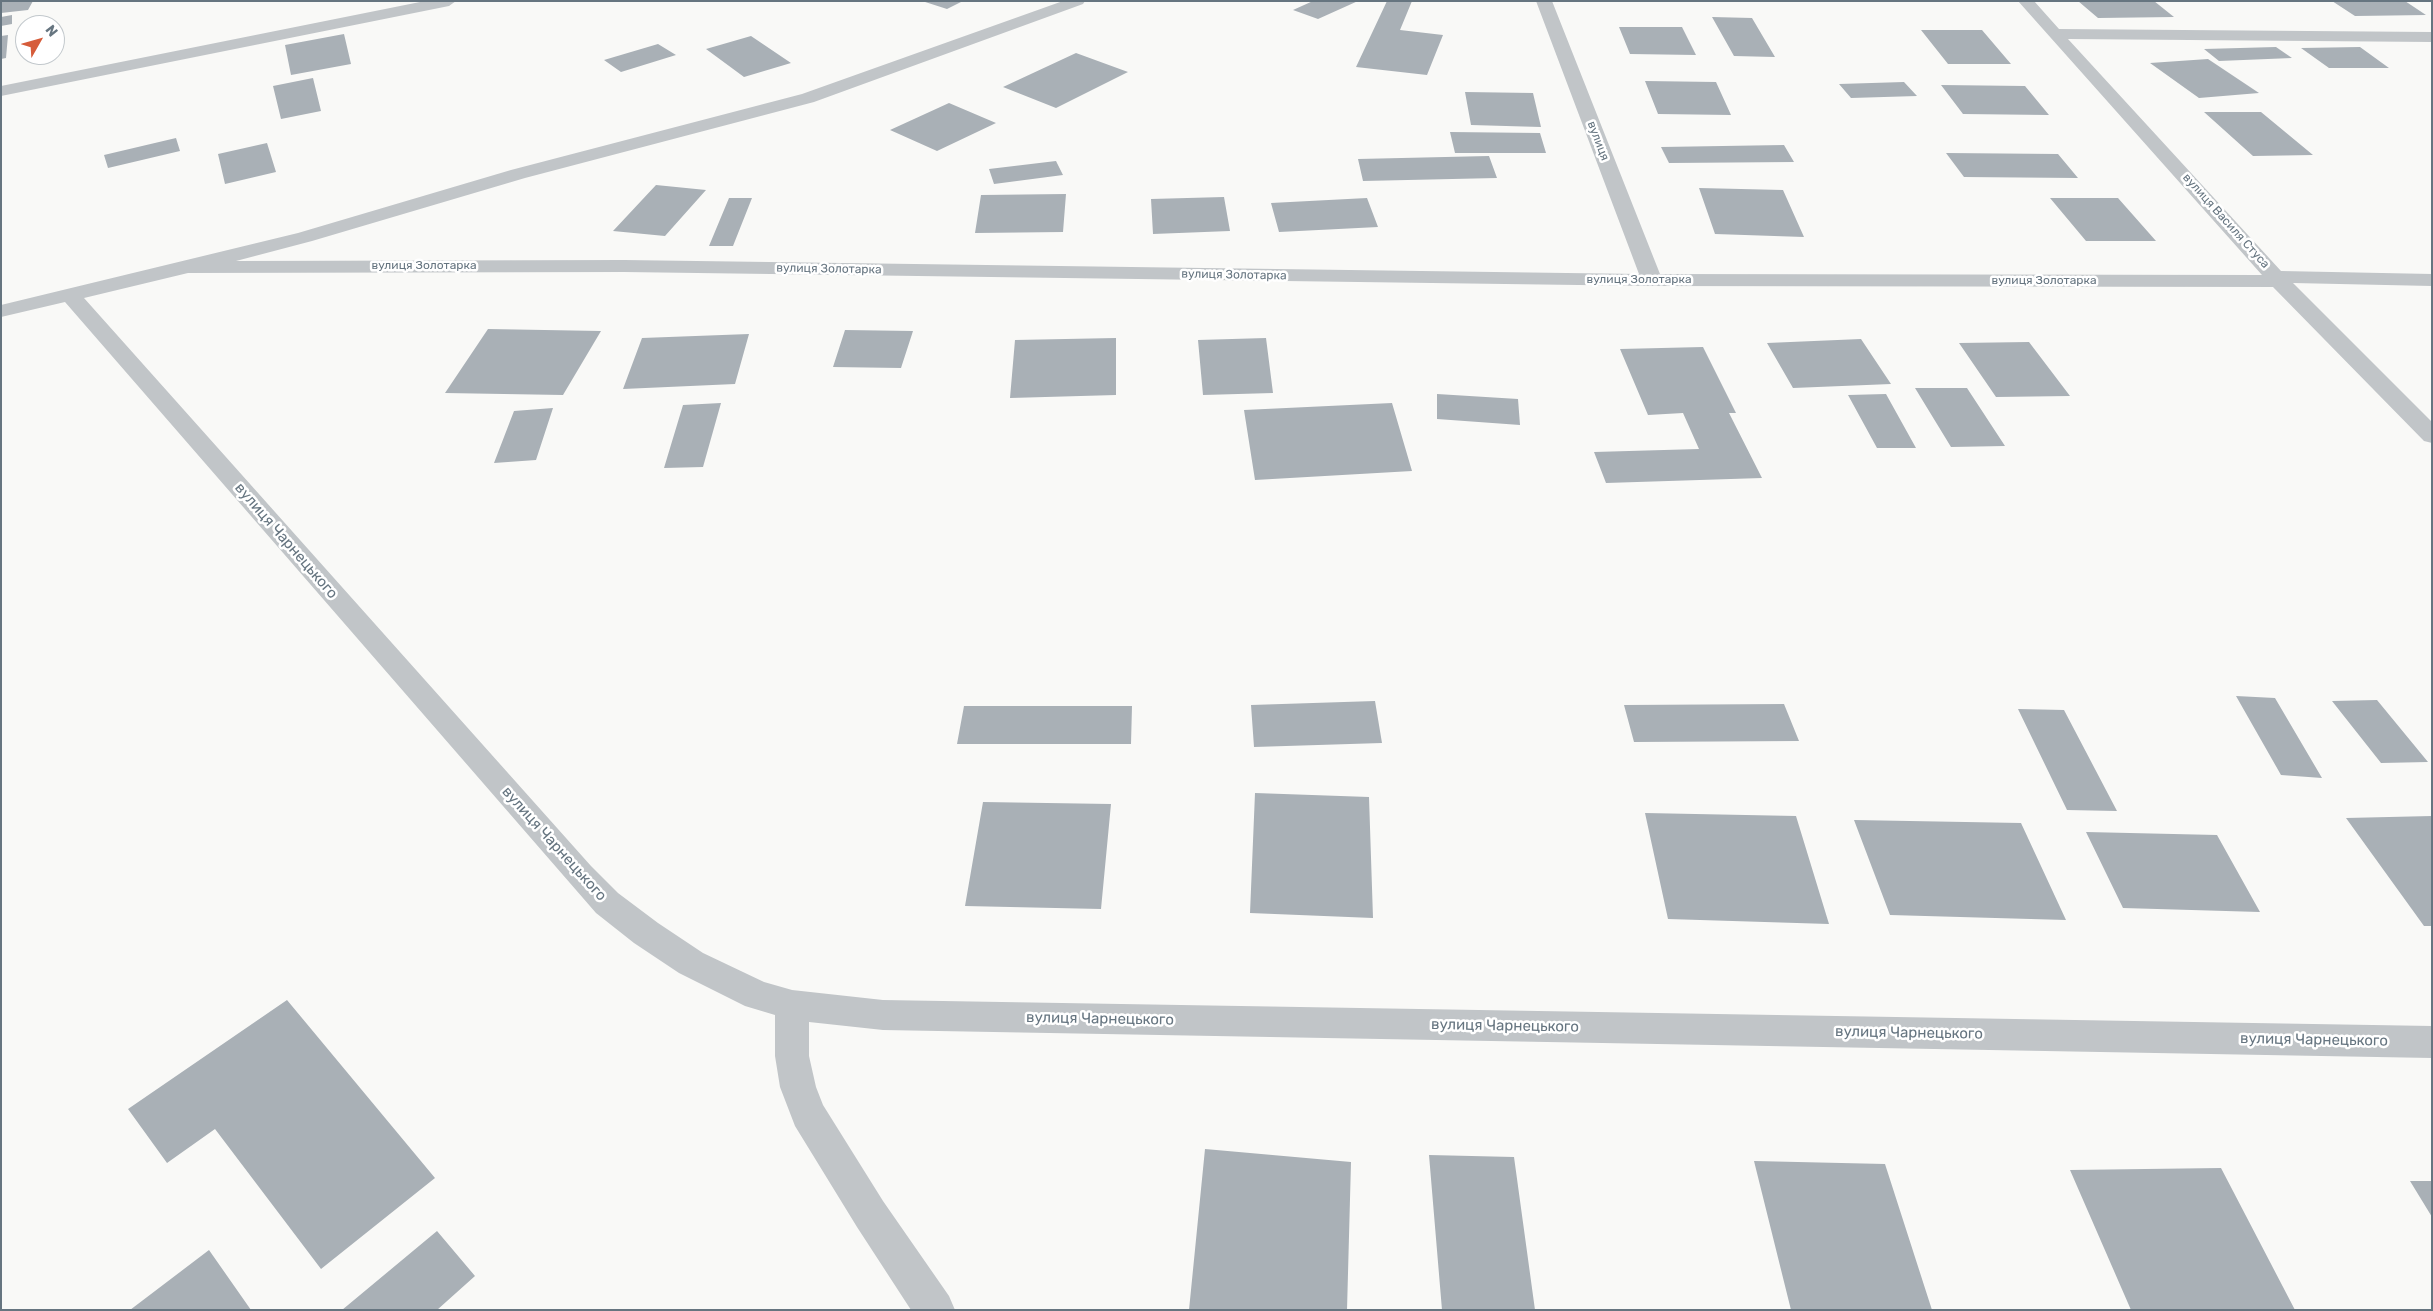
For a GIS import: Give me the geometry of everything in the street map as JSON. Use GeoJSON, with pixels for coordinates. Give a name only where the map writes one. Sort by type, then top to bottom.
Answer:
{"type":"FeatureCollection","features":[{"type":"Feature","properties":{"kind":"street"},"geometry":{"type":"LineString","coordinates":[[306,31],[366,1]]}},
{"type":"Feature","properties":{"kind":"street"},"geometry":{"type":"LineString","coordinates":[[1,91],[449,1]]}},
{"type":"Feature","properties":{"kind":"street","name":"вулиця Золотарка"},"geometry":{"type":"LineString","coordinates":[[1,310],[188,267],[337,228],[528,172],[808,98],[1078,1]]}},
{"type":"Feature","properties":{"kind":"street","name":"вулиця"},"geometry":{"type":"LineString","coordinates":[[1544,1],[1652,280]]}},
{"type":"Feature","properties":{"kind":"street","name":"вулиця Василя Стуса"},"geometry":{"type":"LineString","coordinates":[[2025,1],[2278,279],[2432,436]]}},
{"type":"Feature","properties":{"kind":"street"},"geometry":{"type":"LineString","coordinates":[[2056,34],[2432,37]]}},
{"type":"Feature","properties":{"kind":"street","name":"вулиця Золотарка"},"geometry":{"type":"LineString","coordinates":[[188,267],[624,266],[1652,280],[2432,280]]}},
{"type":"Feature","properties":{"kind":"street","name":"вулиця Чарнецького"},"geometry":{"type":"LineString","coordinates":[[70,294],[580,875],[607,903],[646,933],[691,963],[756,995],[792,1004],[882,1015],[2432,1042]]}},
{"type":"Feature","properties":{"kind":"street"},"geometry":{"type":"LineString","coordinates":[[792,1004],[792,1056],[798,1087],[808,1114],[870,1214],[936,1310]]}},
{"type":"Feature","properties":{"kind":"building"},"geometry":{"type":"Polygon","coordinates":[[[1,1],[33,1],[28,10],[1,13],[1,1]]]}},
{"type":"Feature","properties":{"kind":"building"},"geometry":{"type":"Polygon","coordinates":[[[922,1],[963,1],[947,9],[922,1]]]}},
{"type":"Feature","properties":{"kind":"building"},"geometry":{"type":"Polygon","coordinates":[[[1313,1],[1358,1],[1318,19],[1293,10],[1313,1]]]}},
{"type":"Feature","properties":{"kind":"building"},"geometry":{"type":"Polygon","coordinates":[[[1387,1],[1412,1],[1400,30],[1443,35],[1427,75],[1356,67],[1387,1]]]}},
{"type":"Feature","properties":{"kind":"building"},"geometry":{"type":"Polygon","coordinates":[[[2078,1],[2154,1],[2174,17],[2098,18],[2078,1]]]}},
{"type":"Feature","properties":{"kind":"building"},"geometry":{"type":"Polygon","coordinates":[[[2332,1],[2405,1],[2426,15],[2355,16],[2332,1]]]}},
{"type":"Feature","properties":{"kind":"building"},"geometry":{"type":"Polygon","coordinates":[[[12,15],[12,24],[1,26],[1,17],[12,15]]]}},
{"type":"Feature","properties":{"kind":"building"},"geometry":{"type":"Polygon","coordinates":[[[1712,17],[1752,18],[1775,57],[1734,56],[1712,17]]]}},
{"type":"Feature","properties":{"kind":"building"},"geometry":{"type":"Polygon","coordinates":[[[1619,27],[1682,27],[1696,55],[1630,54],[1619,27]]]}},
{"type":"Feature","properties":{"kind":"building"},"geometry":{"type":"Polygon","coordinates":[[[1921,30],[1982,30],[2011,64],[1948,64],[1921,30]]]}},
{"type":"Feature","properties":{"kind":"building"},"geometry":{"type":"Polygon","coordinates":[[[344,34],[351,64],[291,75],[285,45],[344,34]]]}},
{"type":"Feature","properties":{"kind":"building"},"geometry":{"type":"Polygon","coordinates":[[[8,35],[6,58],[1,59],[1,36],[8,35]]]}},
{"type":"Feature","properties":{"kind":"building"},"geometry":{"type":"Polygon","coordinates":[[[751,36],[791,63],[744,77],[706,49],[751,36]]]}},
{"type":"Feature","properties":{"kind":"building"},"geometry":{"type":"Polygon","coordinates":[[[658,44],[676,55],[621,72],[604,60],[658,44]]]}},
{"type":"Feature","properties":{"kind":"building"},"geometry":{"type":"Polygon","coordinates":[[[2276,47],[2292,58],[2219,61],[2204,49],[2276,47]]]}},
{"type":"Feature","properties":{"kind":"building"},"geometry":{"type":"Polygon","coordinates":[[[2360,47],[2389,68],[2329,68],[2301,48],[2360,47]]]}},
{"type":"Feature","properties":{"kind":"building"},"geometry":{"type":"Polygon","coordinates":[[[1076,53],[1128,72],[1056,108],[1003,87],[1076,53]]]}},
{"type":"Feature","properties":{"kind":"building"},"geometry":{"type":"Polygon","coordinates":[[[2208,59],[2259,93],[2199,98],[2150,63],[2208,59]]]}},
{"type":"Feature","properties":{"kind":"building"},"geometry":{"type":"Polygon","coordinates":[[[313,78],[321,111],[281,119],[273,86],[313,78]]]}},
{"type":"Feature","properties":{"kind":"building"},"geometry":{"type":"Polygon","coordinates":[[[1645,81],[1716,82],[1731,115],[1658,114],[1645,81]]]}},
{"type":"Feature","properties":{"kind":"building"},"geometry":{"type":"Polygon","coordinates":[[[1904,82],[1917,96],[1851,98],[1839,84],[1904,82]]]}},
{"type":"Feature","properties":{"kind":"building"},"geometry":{"type":"Polygon","coordinates":[[[1941,85],[2025,86],[2049,115],[1963,114],[1941,85]]]}},
{"type":"Feature","properties":{"kind":"building"},"geometry":{"type":"Polygon","coordinates":[[[1465,92],[1533,93],[1541,127],[1471,125],[1465,92]]]}},
{"type":"Feature","properties":{"kind":"building"},"geometry":{"type":"Polygon","coordinates":[[[949,103],[996,123],[937,151],[890,130],[949,103]]]}},
{"type":"Feature","properties":{"kind":"building"},"geometry":{"type":"Polygon","coordinates":[[[2204,112],[2261,112],[2313,155],[2253,156],[2204,112]]]}},
{"type":"Feature","properties":{"kind":"building"},"geometry":{"type":"Polygon","coordinates":[[[1450,132],[1540,133],[1546,153],[1455,153],[1450,132]]]}},
{"type":"Feature","properties":{"kind":"building"},"geometry":{"type":"Polygon","coordinates":[[[176,138],[180,151],[108,168],[104,155],[176,138]]]}},
{"type":"Feature","properties":{"kind":"building"},"geometry":{"type":"Polygon","coordinates":[[[267,143],[276,172],[225,184],[218,154],[267,143]]]}},
{"type":"Feature","properties":{"kind":"building"},"geometry":{"type":"Polygon","coordinates":[[[1784,145],[1794,162],[1669,163],[1661,147],[1784,145]]]}},
{"type":"Feature","properties":{"kind":"building"},"geometry":{"type":"Polygon","coordinates":[[[1946,153],[2058,154],[2078,178],[1964,177],[1946,153]]]}},
{"type":"Feature","properties":{"kind":"building"},"geometry":{"type":"Polygon","coordinates":[[[1489,156],[1497,178],[1363,181],[1358,159],[1489,156]]]}},
{"type":"Feature","properties":{"kind":"building"},"geometry":{"type":"Polygon","coordinates":[[[1056,161],[1063,175],[994,184],[989,169],[1056,161]]]}},
{"type":"Feature","properties":{"kind":"building"},"geometry":{"type":"Polygon","coordinates":[[[656,185],[706,190],[665,236],[613,231],[656,185]]]}},
{"type":"Feature","properties":{"kind":"building"},"geometry":{"type":"Polygon","coordinates":[[[1699,188],[1783,190],[1804,237],[1715,234],[1699,188]]]}},
{"type":"Feature","properties":{"kind":"building"},"geometry":{"type":"Polygon","coordinates":[[[1066,194],[1063,232],[975,233],[981,195],[1066,194]]]}},
{"type":"Feature","properties":{"kind":"building"},"geometry":{"type":"Polygon","coordinates":[[[1224,197],[1230,231],[1153,234],[1151,199],[1224,197]]]}},
{"type":"Feature","properties":{"kind":"building"},"geometry":{"type":"Polygon","coordinates":[[[729,198],[752,198],[733,246],[709,246],[729,198]]]}},
{"type":"Feature","properties":{"kind":"building"},"geometry":{"type":"Polygon","coordinates":[[[1367,198],[1378,227],[1279,232],[1271,203],[1367,198]]]}},
{"type":"Feature","properties":{"kind":"building"},"geometry":{"type":"Polygon","coordinates":[[[2050,198],[2118,198],[2156,241],[2086,241],[2050,198]]]}},
{"type":"Feature","properties":{"kind":"building"},"geometry":{"type":"Polygon","coordinates":[[[488,329],[601,331],[563,395],[445,393],[488,329]]]}},
{"type":"Feature","properties":{"kind":"building"},"geometry":{"type":"Polygon","coordinates":[[[845,330],[913,331],[901,368],[833,367],[845,330]]]}},
{"type":"Feature","properties":{"kind":"building"},"geometry":{"type":"Polygon","coordinates":[[[749,334],[735,384],[623,389],[642,338],[749,334]]]}},
{"type":"Feature","properties":{"kind":"building"},"geometry":{"type":"Polygon","coordinates":[[[1116,338],[1116,395],[1010,398],[1015,340],[1116,338]]]}},
{"type":"Feature","properties":{"kind":"building"},"geometry":{"type":"Polygon","coordinates":[[[1266,338],[1273,393],[1203,395],[1198,340],[1266,338]]]}},
{"type":"Feature","properties":{"kind":"building"},"geometry":{"type":"Polygon","coordinates":[[[1861,339],[1891,384],[1793,388],[1767,343],[1861,339]]]}},
{"type":"Feature","properties":{"kind":"building"},"geometry":{"type":"Polygon","coordinates":[[[2029,342],[2070,396],[1996,397],[1959,343],[2029,342]]]}},
{"type":"Feature","properties":{"kind":"building"},"geometry":{"type":"Polygon","coordinates":[[[1703,347],[1736,413],[1729,413],[1762,478],[1606,483],[1594,452],[1699,449],[1683,413],[1648,415],[1620,349],[1703,347]]]}},
{"type":"Feature","properties":{"kind":"building"},"geometry":{"type":"Polygon","coordinates":[[[1915,388],[1967,388],[2005,446],[1951,447],[1915,388]]]}},
{"type":"Feature","properties":{"kind":"building"},"geometry":{"type":"Polygon","coordinates":[[[1437,394],[1518,399],[1520,425],[1437,419],[1437,394]]]}},
{"type":"Feature","properties":{"kind":"building"},"geometry":{"type":"Polygon","coordinates":[[[1886,394],[1916,448],[1877,448],[1848,395],[1886,394]]]}},
{"type":"Feature","properties":{"kind":"building"},"geometry":{"type":"Polygon","coordinates":[[[721,403],[703,467],[664,468],[683,405],[721,403]]]}},
{"type":"Feature","properties":{"kind":"building"},"geometry":{"type":"Polygon","coordinates":[[[1392,403],[1412,471],[1255,480],[1244,410],[1392,403]]]}},
{"type":"Feature","properties":{"kind":"building"},"geometry":{"type":"Polygon","coordinates":[[[553,408],[536,460],[494,463],[514,411],[553,408]]]}},
{"type":"Feature","properties":{"kind":"building"},"geometry":{"type":"Polygon","coordinates":[[[2236,696],[2275,698],[2322,778],[2281,775],[2236,696]]]}},
{"type":"Feature","properties":{"kind":"building"},"geometry":{"type":"Polygon","coordinates":[[[2377,700],[2428,762],[2381,763],[2332,701],[2377,700]]]}},
{"type":"Feature","properties":{"kind":"building"},"geometry":{"type":"Polygon","coordinates":[[[1375,701],[1382,743],[1254,747],[1251,705],[1375,701]]]}},
{"type":"Feature","properties":{"kind":"building"},"geometry":{"type":"Polygon","coordinates":[[[1784,704],[1799,741],[1634,742],[1624,705],[1784,704]]]}},
{"type":"Feature","properties":{"kind":"building"},"geometry":{"type":"Polygon","coordinates":[[[964,706],[1132,706],[1131,744],[957,744],[964,706]]]}},
{"type":"Feature","properties":{"kind":"building"},"geometry":{"type":"Polygon","coordinates":[[[2018,709],[2064,710],[2117,811],[2067,810],[2018,709]]]}},
{"type":"Feature","properties":{"kind":"building"},"geometry":{"type":"Polygon","coordinates":[[[1255,793],[1369,797],[1373,918],[1250,913],[1255,793]]]}},
{"type":"Feature","properties":{"kind":"building"},"geometry":{"type":"Polygon","coordinates":[[[983,802],[1111,804],[1101,909],[965,906],[983,802]]]}},
{"type":"Feature","properties":{"kind":"building"},"geometry":{"type":"Polygon","coordinates":[[[1645,813],[1796,816],[1829,924],[1668,919],[1645,813]]]}},
{"type":"Feature","properties":{"kind":"building"},"geometry":{"type":"Polygon","coordinates":[[[2432,816],[2432,926],[2424,926],[2346,818],[2432,816]]]}},
{"type":"Feature","properties":{"kind":"building"},"geometry":{"type":"Polygon","coordinates":[[[1854,820],[2021,823],[2066,920],[1890,915],[1854,820]]]}},
{"type":"Feature","properties":{"kind":"building"},"geometry":{"type":"Polygon","coordinates":[[[2086,832],[2217,835],[2260,912],[2123,908],[2086,832]]]}},
{"type":"Feature","properties":{"kind":"building"},"geometry":{"type":"Polygon","coordinates":[[[287,1000],[435,1178],[321,1269],[215,1129],[167,1163],[128,1109],[287,1000]]]}},
{"type":"Feature","properties":{"kind":"building"},"geometry":{"type":"Polygon","coordinates":[[[1205,1149],[1351,1162],[1347,1310],[1189,1310],[1205,1149]]]}},
{"type":"Feature","properties":{"kind":"building"},"geometry":{"type":"Polygon","coordinates":[[[1429,1155],[1514,1157],[1535,1310],[1442,1310],[1429,1155]]]}},
{"type":"Feature","properties":{"kind":"building"},"geometry":{"type":"Polygon","coordinates":[[[1754,1161],[1885,1164],[1932,1310],[1791,1310],[1754,1161]]]}},
{"type":"Feature","properties":{"kind":"building"},"geometry":{"type":"Polygon","coordinates":[[[2221,1168],[2295,1310],[2131,1310],[2070,1170],[2221,1168]]]}},
{"type":"Feature","properties":{"kind":"building"},"geometry":{"type":"Polygon","coordinates":[[[2410,1181],[2432,1181],[2432,1217],[2410,1181]]]}},
{"type":"Feature","properties":{"kind":"building"},"geometry":{"type":"Polygon","coordinates":[[[437,1231],[475,1276],[437,1310],[342,1310],[437,1231]]]}},
{"type":"Feature","properties":{"kind":"building"},"geometry":{"type":"Polygon","coordinates":[[[209,1250],[251,1310],[130,1310],[209,1250]]]}}]}
